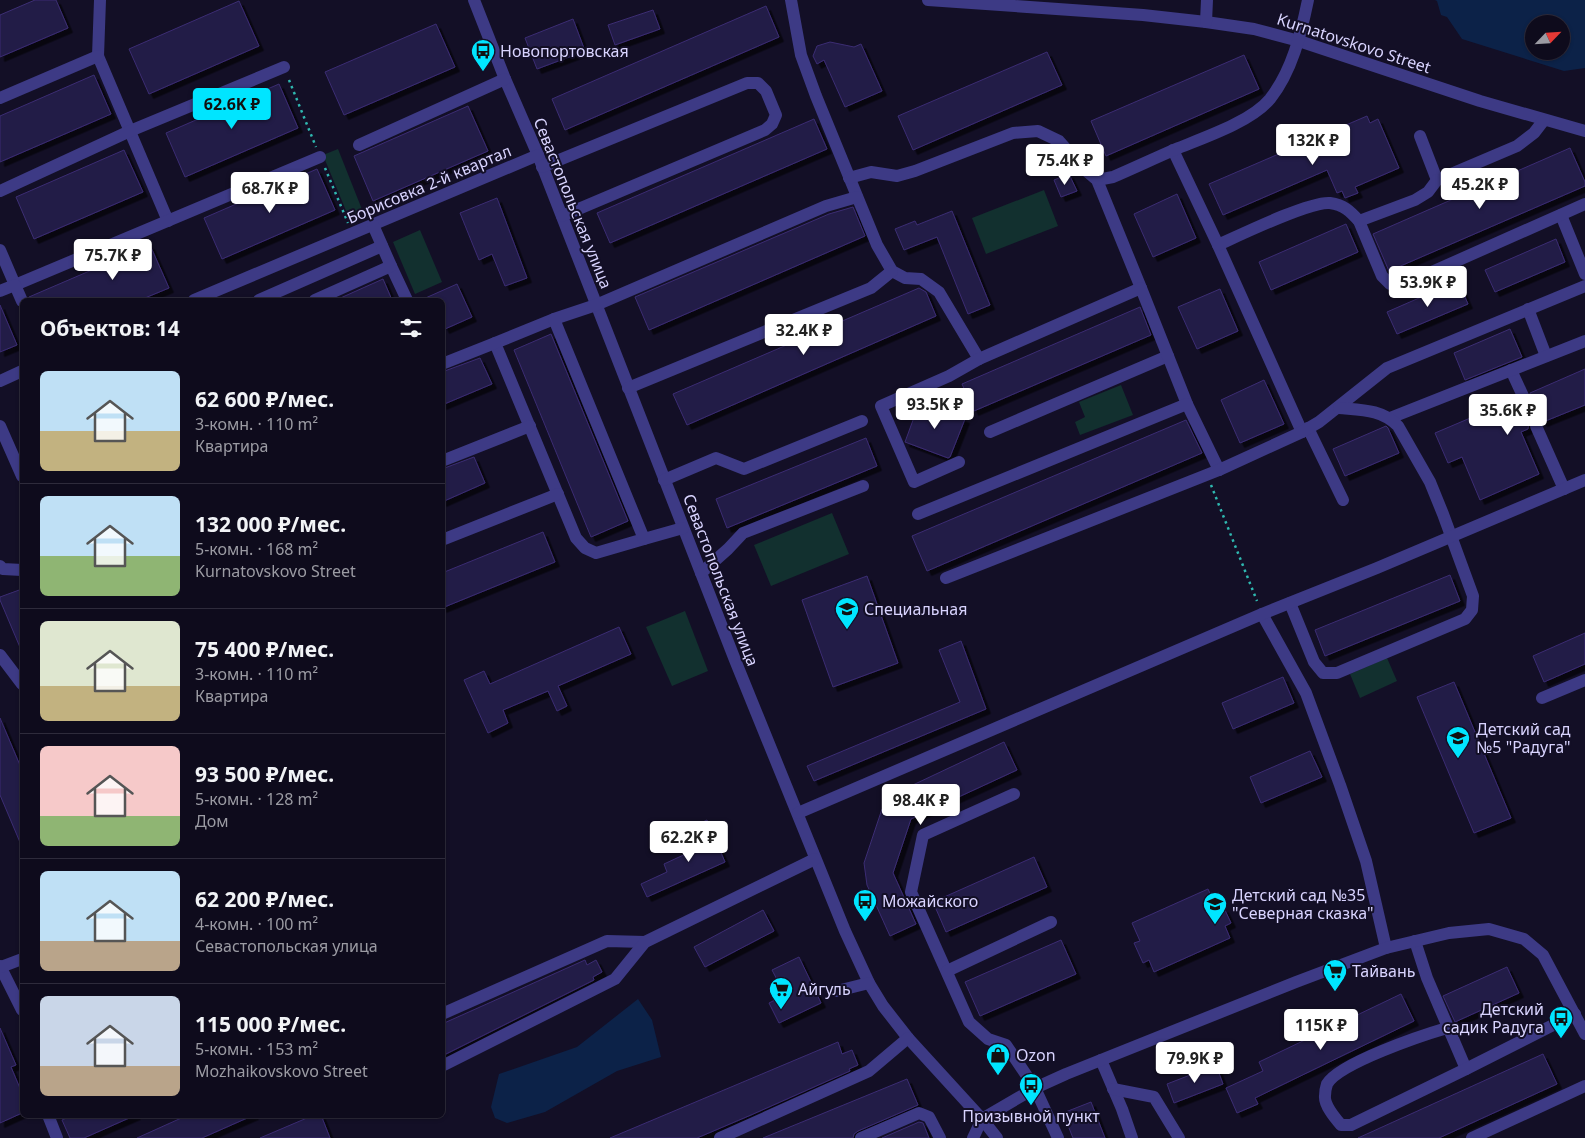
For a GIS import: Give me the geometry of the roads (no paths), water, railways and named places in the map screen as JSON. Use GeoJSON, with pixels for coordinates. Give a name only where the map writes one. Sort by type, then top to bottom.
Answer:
{"type":"FeatureCollection","features":[{"type":"Feature","properties":{"kind":"street"},"geometry":{"type":"LineString","coordinates":[[100,0],[98,56],[168,221]]}},
{"type":"Feature","properties":{"kind":"street","name":"Севастопольская улица"},"geometry":{"type":"LineString","coordinates":[[474,0],[562,216],[738,669],[798,813],[844,931],[869,983],[883,1006],[908,1038],[997,1138]]}},
{"type":"Feature","properties":{"kind":"street"},"geometry":{"type":"LineString","coordinates":[[790,0],[801,55],[836,148],[877,245],[892,272],[905,278],[921,279],[939,292],[979,360]]}},
{"type":"Feature","properties":{"kind":"street","name":"Kurnatovskovo Street"},"geometry":{"type":"LineString","coordinates":[[928,0],[1070,6],[1254,29],[1299,41],[1480,101],[1585,131]]}},
{"type":"Feature","properties":{"kind":"street"},"geometry":{"type":"LineString","coordinates":[[1206,22],[1207,0]]}},
{"type":"Feature","properties":{"kind":"street"},"geometry":{"type":"LineString","coordinates":[[1096,180],[1113,177],[1227,128],[1253,114],[1269,101],[1283,79],[1299,41],[1308,0]]}},
{"type":"Feature","properties":{"kind":"street"},"geometry":{"type":"LineString","coordinates":[[0,98],[98,56]]}},
{"type":"Feature","properties":{"kind":"street"},"geometry":{"type":"LineString","coordinates":[[0,191],[130,131],[284,67]]}},
{"type":"Feature","properties":{"kind":"street"},"geometry":{"type":"LineString","coordinates":[[359,145],[505,79]]}},
{"type":"Feature","properties":{"kind":"street","name":"Борисовка 2-й квартал"},"geometry":{"type":"LineString","coordinates":[[201,298],[373,225],[747,83],[758,83],[766,91],[776,115],[772,124],[765,130],[562,216]]}},
{"type":"Feature","properties":{"kind":"street"},"geometry":{"type":"LineString","coordinates":[[1359,221],[1415,200],[1428,192],[1436,180],[1516,146],[1534,133],[1544,120]]}},
{"type":"Feature","properties":{"kind":"street"},"geometry":{"type":"LineString","coordinates":[[849,178],[870,172],[896,176],[915,171],[1013,133],[1038,131],[1058,140],[1096,180],[1141,288],[1213,472]]}},
{"type":"Feature","properties":{"kind":"street"},"geometry":{"type":"LineString","coordinates":[[1420,136],[1436,180]]}},
{"type":"Feature","properties":{"kind":"street"},"geometry":{"type":"LineString","coordinates":[[1173,150],[1305,430],[1343,500]]}},
{"type":"Feature","properties":{"kind":"street"},"geometry":{"type":"LineString","coordinates":[[0,292],[320,157]]}},
{"type":"Feature","properties":{"kind":"street"},"geometry":{"type":"LineString","coordinates":[[445,363],[554,319],[596,305],[826,206],[857,197]]}},
{"type":"Feature","properties":{"kind":"street"},"geometry":{"type":"LineString","coordinates":[[1218,245],[1312,205],[1329,203],[1348,208],[1359,221],[1382,276],[1390,284],[1407,283],[1585,204]]}},
{"type":"Feature","properties":{"kind":"street"},"geometry":{"type":"LineString","coordinates":[[1561,215],[1585,274]]}},
{"type":"Feature","properties":{"kind":"street"},"geometry":{"type":"LineString","coordinates":[[373,225],[406,298]]}},
{"type":"Feature","properties":{"kind":"street"},"geometry":{"type":"LineString","coordinates":[[264,298],[382,246]]}},
{"type":"Feature","properties":{"kind":"street"},"geometry":{"type":"LineString","coordinates":[[0,250],[21,298]]}},
{"type":"Feature","properties":{"kind":"street"},"geometry":{"type":"LineString","coordinates":[[319,298],[391,266]]}},
{"type":"Feature","properties":{"kind":"street"},"geometry":{"type":"LineString","coordinates":[[628,388],[871,288],[892,272]]}},
{"type":"Feature","properties":{"kind":"street"},"geometry":{"type":"LineString","coordinates":[[946,578],[1213,472],[1305,430],[1339,408],[1387,368],[1585,286]]}},
{"type":"Feature","properties":{"kind":"street"},"geometry":{"type":"LineString","coordinates":[[960,462],[914,482],[881,406],[1141,288]]}},
{"type":"Feature","properties":{"kind":"street"},"geometry":{"type":"LineString","coordinates":[[1528,309],[1546,356]]}},
{"type":"Feature","properties":{"kind":"street"},"geometry":{"type":"LineString","coordinates":[[554,319],[644,540]]}},
{"type":"Feature","properties":{"kind":"street"},"geometry":{"type":"LineString","coordinates":[[1390,418],[1585,341]]}},
{"type":"Feature","properties":{"kind":"street"},"geometry":{"type":"LineString","coordinates":[[495,343],[576,538],[585,548],[596,553],[683,528]]}},
{"type":"Feature","properties":{"kind":"street"},"geometry":{"type":"LineString","coordinates":[[990,432],[1168,356]]}},
{"type":"Feature","properties":{"kind":"street"},"geometry":{"type":"LineString","coordinates":[[1511,370],[1523,396]]}},
{"type":"Feature","properties":{"kind":"street"},"geometry":{"type":"LineString","coordinates":[[0,381],[20,372]]}},
{"type":"Feature","properties":{"kind":"street"},"geometry":{"type":"LineString","coordinates":[[918,514],[1187,404]]}},
{"type":"Feature","properties":{"kind":"street"},"geometry":{"type":"LineString","coordinates":[[1290,603],[1314,662],[1323,673],[1337,673],[1465,619],[1472,610],[1473,596],[1430,482],[1398,426],[1390,418],[1381,414],[1367,410],[1339,408]]}},
{"type":"Feature","properties":{"kind":"street"},"geometry":{"type":"LineString","coordinates":[[664,480],[716,458],[744,469],[862,421]]}},
{"type":"Feature","properties":{"kind":"street"},"geometry":{"type":"LineString","coordinates":[[0,426],[20,471]]}},
{"type":"Feature","properties":{"kind":"street"},"geometry":{"type":"LineString","coordinates":[[445,460],[530,426]]}},
{"type":"Feature","properties":{"kind":"street"},"geometry":{"type":"LineString","coordinates":[[1536,426],[1564,490]]}},
{"type":"Feature","properties":{"kind":"street"},"geometry":{"type":"LineString","coordinates":[[798,813],[1262,614],[1585,480]]}},
{"type":"Feature","properties":{"kind":"street"},"geometry":{"type":"LineString","coordinates":[[701,572],[728,549],[743,533],[863,486]]}},
{"type":"Feature","properties":{"kind":"street"},"geometry":{"type":"LineString","coordinates":[[445,539],[558,494]]}},
{"type":"Feature","properties":{"kind":"street"},"geometry":{"type":"LineString","coordinates":[[0,566],[3,569],[20,570]]}},
{"type":"Feature","properties":{"kind":"street"},"geometry":{"type":"LineString","coordinates":[[1262,614],[1306,693],[1337,776],[1366,861],[1386,948]]}},
{"type":"Feature","properties":{"kind":"street"},"geometry":{"type":"LineString","coordinates":[[0,655],[20,681]]}},
{"type":"Feature","properties":{"kind":"street"},"geometry":{"type":"LineString","coordinates":[[1542,698],[1585,680]]}},
{"type":"Feature","properties":{"kind":"street"},"geometry":{"type":"LineString","coordinates":[[1014,794],[923,835],[911,892],[969,1022],[988,1039],[1006,1045],[1035,1088],[1058,1138]]}},
{"type":"Feature","properties":{"kind":"street"},"geometry":{"type":"LineString","coordinates":[[445,1064],[615,979],[645,942],[816,859]]}},
{"type":"Feature","properties":{"kind":"street"},"geometry":{"type":"LineString","coordinates":[[947,971],[1051,922]]}},
{"type":"Feature","properties":{"kind":"street"},"geometry":{"type":"LineString","coordinates":[[973,1138],[982,1119],[1035,1088],[1296,982],[1386,948],[1449,933],[1489,929],[1524,939],[1543,955],[1585,1034]]}},
{"type":"Feature","properties":{"kind":"street"},"geometry":{"type":"LineString","coordinates":[[445,1013],[607,941],[645,942]]}},
{"type":"Feature","properties":{"kind":"street"},"geometry":{"type":"LineString","coordinates":[[1415,941],[1427,978],[1466,1070]]}},
{"type":"Feature","properties":{"kind":"street"},"geometry":{"type":"LineString","coordinates":[[20,960],[0,967],[20,1006]]}},
{"type":"Feature","properties":{"kind":"street"},"geometry":{"type":"LineString","coordinates":[[837,991],[869,983]]}},
{"type":"Feature","properties":{"kind":"street"},"geometry":{"type":"LineString","coordinates":[[1448,1028],[1414,1038],[1340,1072],[1327,1084],[1324,1097],[1332,1115],[1341,1125],[1351,1125],[1466,1070],[1574,1014]]}},
{"type":"Feature","properties":{"kind":"street"},"geometry":{"type":"LineString","coordinates":[[720,1138],[869,1071],[908,1038]]}},
{"type":"Feature","properties":{"kind":"street"},"geometry":{"type":"LineString","coordinates":[[1101,1060],[1132,1138]]}},
{"type":"Feature","properties":{"kind":"street"},"geometry":{"type":"LineString","coordinates":[[1472,1138],[1585,1086]]}},
{"type":"Feature","properties":{"kind":"street"},"geometry":{"type":"LineString","coordinates":[[1113,1089],[1154,1097],[1179,1138]]}},
{"type":"Feature","properties":{"kind":"street"},"geometry":{"type":"LineString","coordinates":[[861,1138],[919,1113],[929,1117],[940,1138]]}},
{"type":"Feature","properties":{"kind":"street"},"geometry":{"type":"LineString","coordinates":[[49,1118],[57,1138]]}},
{"type":"Feature","properties":{"kind":"water"},"geometry":{"type":"Polygon","coordinates":[[[1435,0],[1585,0],[1585,68],[1564,71],[1529,60],[1570,60],[1570,15],[1525,15],[1525,59],[1462,39],[1447,17],[1441,15],[1435,0]]]}},
{"type":"Feature","properties":{"kind":"water"},"geometry":{"type":"Polygon","coordinates":[[[638,999],[652,1020],[661,1057],[617,1071],[545,1112],[507,1123],[495,1118],[491,1107],[499,1074],[577,1047],[638,999]]]}},
{"type":"Feature","properties":{"kind":"tunnel"},"geometry":{"type":"LineString","coordinates":[[1523,396],[1536,426]]}},
{"type":"Feature","properties":{"kind":"place","name":"Новопортовская"},"geometry":{"type":"Point","coordinates":[483,72]}},
{"type":"Feature","properties":{"kind":"place","name":"Специальная"},"geometry":{"type":"Point","coordinates":[847,630]}},
{"type":"Feature","properties":{"kind":"place","name":"Детский сад №5 \"Радуга\""},"geometry":{"type":"Point","coordinates":[1458,759]}},
{"type":"Feature","properties":{"kind":"place","name":"Можайского"},"geometry":{"type":"Point","coordinates":[865,922]}},
{"type":"Feature","properties":{"kind":"place","name":"Детский сад №35 \"Северная сказка\""},"geometry":{"type":"Point","coordinates":[1215,925]}},
{"type":"Feature","properties":{"kind":"place","name":"Тайвань"},"geometry":{"type":"Point","coordinates":[1335,992]}},
{"type":"Feature","properties":{"kind":"place","name":"Айгуль"},"geometry":{"type":"Point","coordinates":[781,1010]}},
{"type":"Feature","properties":{"kind":"place","name":"Детский садик Радуга"},"geometry":{"type":"Point","coordinates":[1561,1039]}},
{"type":"Feature","properties":{"kind":"place","name":"Ozon"},"geometry":{"type":"Point","coordinates":[998,1076]}},
{"type":"Feature","properties":{"kind":"place","name":"Призывной пункт"},"geometry":{"type":"Point","coordinates":[1031,1106]}}]}
